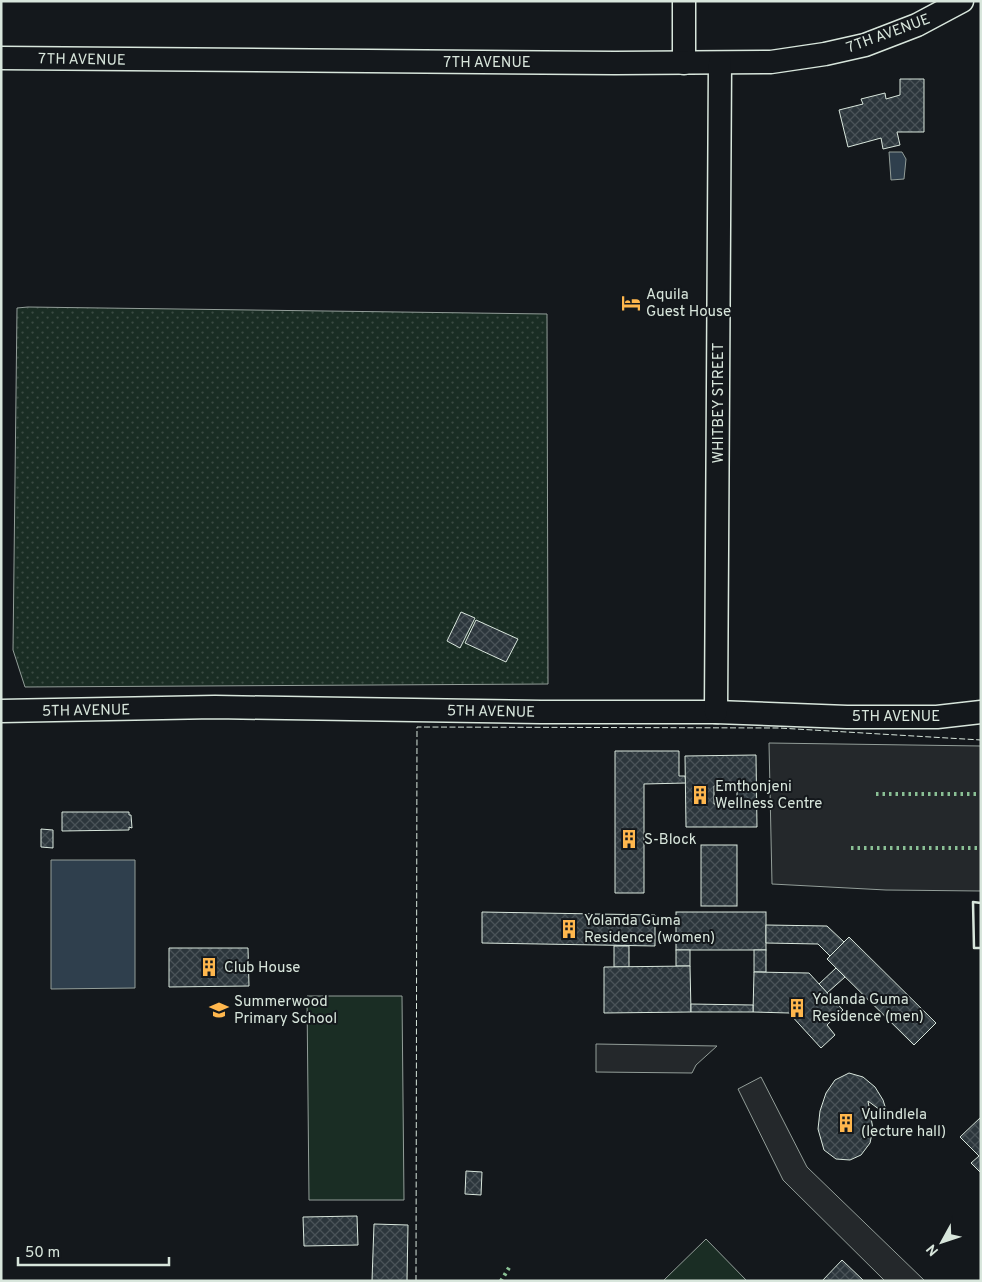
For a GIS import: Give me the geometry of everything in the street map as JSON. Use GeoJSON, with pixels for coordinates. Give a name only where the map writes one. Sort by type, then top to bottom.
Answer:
{"type":"FeatureCollection","features":[{"type":"Feature","properties":{"kind":"street"},"geometry":{"type":"LineString","coordinates":[[684,1],[684,63]]}},
{"type":"Feature","properties":{"kind":"street","name":"7TH AVENUE"},"geometry":{"type":"LineString","coordinates":[[1,58],[720,64],[791,60],[866,45],[918,25],[962,1]]}},
{"type":"Feature","properties":{"kind":"street","name":"WHITBEY STREET"},"geometry":{"type":"LineString","coordinates":[[716,712],[720,64]]}},
{"type":"Feature","properties":{"kind":"street","name":"5TH AVENUE"},"geometry":{"type":"LineString","coordinates":[[1,711],[214,707],[541,712],[716,712],[937,717],[981,712]]}},
{"type":"Feature","properties":{"kind":"green space"},"geometry":{"type":"Polygon","coordinates":[[[17,308],[547,314],[548,684],[25,687],[13,650],[17,308]]]}},
{"type":"Feature","properties":{"kind":"green space"},"geometry":{"type":"Polygon","coordinates":[[[307,996],[402,996],[404,1200],[309,1200],[307,996]]]}},
{"type":"Feature","properties":{"kind":"green space"},"geometry":{"type":"Polygon","coordinates":[[[706,1239],[747,1281],[663,1281],[706,1239]]]}},
{"type":"Feature","properties":{"kind":"shaded area"},"geometry":{"type":"Polygon","coordinates":[[[769,743],[981,746],[981,891],[886,890],[772,884],[769,743]]]}},
{"type":"Feature","properties":{"kind":"shaded area"},"geometry":{"type":"Polygon","coordinates":[[[596,1044],[717,1046],[696,1065],[692,1073],[596,1072],[596,1044]]]}},
{"type":"Feature","properties":{"kind":"shaded area"},"geometry":{"type":"Polygon","coordinates":[[[761,1077],[807,1167],[925,1281],[885,1281],[783,1180],[738,1089],[761,1077]]]}},
{"type":"Feature","properties":{"kind":"water"},"geometry":{"type":"Polygon","coordinates":[[[889,152],[902,152],[906,159],[904,179],[891,180],[889,152]]]}},
{"type":"Feature","properties":{"kind":"water"},"geometry":{"type":"Polygon","coordinates":[[[51,860],[135,860],[135,988],[51,989],[51,860]]]}},
{"type":"Feature","properties":{"kind":"building"},"geometry":{"type":"Polygon","coordinates":[[[900,79],[924,79],[924,132],[897,132],[900,145],[883,149],[881,138],[848,147],[839,110],[863,104],[861,99],[885,93],[886,99],[900,95],[900,79]]]}},
{"type":"Feature","properties":{"kind":"building"},"geometry":{"type":"Polygon","coordinates":[[[461,612],[475,618],[460,648],[447,641],[461,612]]]}},
{"type":"Feature","properties":{"kind":"building"},"geometry":{"type":"Polygon","coordinates":[[[476,620],[518,639],[506,662],[465,643],[476,620]]]}},
{"type":"Feature","properties":{"kind":"building","name":"S-Block"},"geometry":{"type":"Polygon","coordinates":[[[615,751],[679,751],[679,776],[685,776],[686,783],[644,784],[644,893],[615,893],[615,751]]]}},
{"type":"Feature","properties":{"kind":"building","name":"Emthonjeni Wellness Centre"},"geometry":{"type":"Polygon","coordinates":[[[756,755],[757,827],[686,827],[685,756],[756,755]],[[714,786],[714,804],[737,803],[737,786],[714,786]]]}},
{"type":"Feature","properties":{"kind":"building"},"geometry":{"type":"Polygon","coordinates":[[[62,812],[129,812],[132,828],[129,827],[129,830],[62,831],[62,812]]]}},
{"type":"Feature","properties":{"kind":"building"},"geometry":{"type":"Polygon","coordinates":[[[41,829],[53,830],[53,848],[41,847],[41,829]]]}},
{"type":"Feature","properties":{"kind":"building"},"geometry":{"type":"Polygon","coordinates":[[[701,845],[737,845],[737,906],[701,906],[701,845]]]}},
{"type":"Feature","properties":{"kind":"building","name":"Yolanda Guma Residence (women)"},"geometry":{"type":"Polygon","coordinates":[[[482,912],[655,915],[655,946],[482,943],[482,912]]]}},
{"type":"Feature","properties":{"kind":"building","name":"Yolanda Guma Residence (women)"},"geometry":{"type":"Polygon","coordinates":[[[676,912],[766,912],[766,950],[676,950],[676,912]]]}},
{"type":"Feature","properties":{"kind":"building"},"geometry":{"type":"Polygon","coordinates":[[[766,925],[827,926],[844,942],[830,956],[818,944],[766,943],[766,925]]]}},
{"type":"Feature","properties":{"kind":"building","name":"Yolanda Guma Residence (men)"},"geometry":{"type":"Polygon","coordinates":[[[849,937],[936,1023],[914,1045],[827,959],[849,937]]]}},
{"type":"Feature","properties":{"kind":"building"},"geometry":{"type":"Polygon","coordinates":[[[614,946],[629,946],[629,967],[614,967],[614,946]]]}},
{"type":"Feature","properties":{"kind":"building","name":"Club House"},"geometry":{"type":"Polygon","coordinates":[[[169,948],[248,948],[249,986],[169,987],[169,948]]]}},
{"type":"Feature","properties":{"kind":"building"},"geometry":{"type":"Polygon","coordinates":[[[676,950],[690,950],[690,966],[676,966],[676,950]]]}},
{"type":"Feature","properties":{"kind":"building"},"geometry":{"type":"Polygon","coordinates":[[[754,950],[766,950],[766,972],[754,972],[754,950]]]}},
{"type":"Feature","properties":{"kind":"building"},"geometry":{"type":"Polygon","coordinates":[[[690,966],[691,1012],[604,1013],[604,967],[690,966]]]}},
{"type":"Feature","properties":{"kind":"building"},"geometry":{"type":"Polygon","coordinates":[[[836,968],[845,977],[827,993],[819,984],[836,968]]]}},
{"type":"Feature","properties":{"kind":"building","name":"Yolanda Guma Residence (men)"},"geometry":{"type":"Polygon","coordinates":[[[754,972],[809,973],[843,1010],[827,1025],[835,1035],[821,1048],[789,1013],[753,1012],[754,972]]]}},
{"type":"Feature","properties":{"kind":"building"},"geometry":{"type":"Polygon","coordinates":[[[691,1004],[753,1005],[753,1012],[691,1012],[691,1004]]]}},
{"type":"Feature","properties":{"kind":"building","name":"Vulindlela (lecture hall)"},"geometry":{"type":"Polygon","coordinates":[[[849,1073],[863,1077],[875,1087],[883,1100],[888,1116],[868,1101],[873,1129],[870,1143],[861,1155],[850,1160],[836,1159],[824,1150],[818,1129],[820,1111],[826,1093],[835,1080],[849,1073]]]}},
{"type":"Feature","properties":{"kind":"building"},"geometry":{"type":"Polygon","coordinates":[[[981,1117],[981,1173],[971,1163],[979,1156],[960,1137],[981,1117]]]}},
{"type":"Feature","properties":{"kind":"building"},"geometry":{"type":"Polygon","coordinates":[[[466,1171],[482,1172],[481,1195],[465,1194],[466,1171]]]}},
{"type":"Feature","properties":{"kind":"building"},"geometry":{"type":"Polygon","coordinates":[[[357,1216],[358,1245],[304,1246],[303,1217],[357,1216]]]}},
{"type":"Feature","properties":{"kind":"building"},"geometry":{"type":"Polygon","coordinates":[[[374,1224],[408,1225],[407,1281],[372,1281],[374,1224]]]}},
{"type":"Feature","properties":{"kind":"building"},"geometry":{"type":"Polygon","coordinates":[[[842,1260],[864,1281],[822,1281],[842,1260]]]}},
{"type":"Feature","properties":{"kind":"hedge"},"geometry":{"type":"LineString","coordinates":[[876,794],[981,794]]}},
{"type":"Feature","properties":{"kind":"hedge"},"geometry":{"type":"LineString","coordinates":[[851,848],[981,848]]}},
{"type":"Feature","properties":{"kind":"hedge"},"geometry":{"type":"LineString","coordinates":[[501,1281],[510,1266]]}},
{"type":"Feature","properties":{"kind":"fence"},"geometry":{"type":"LineString","coordinates":[[416,1281],[417,727],[779,728],[981,740]]}},
{"type":"Feature","properties":{"kind":"wall"},"geometry":{"type":"LineString","coordinates":[[981,903],[973,902],[974,948],[981,948]]}},
{"type":"Feature","properties":{"kind":"place","name":"Aquila Guest House"},"geometry":{"type":"Point","coordinates":[631,303]}},
{"type":"Feature","properties":{"kind":"place","name":"Emthonjeni Wellness Centre"},"geometry":{"type":"Point","coordinates":[700,795]}},
{"type":"Feature","properties":{"kind":"place","name":"S-Block"},"geometry":{"type":"Point","coordinates":[629,839]}},
{"type":"Feature","properties":{"kind":"place","name":"Yolanda Guma Residence (women)"},"geometry":{"type":"Point","coordinates":[569,929]}},
{"type":"Feature","properties":{"kind":"place","name":"Club House"},"geometry":{"type":"Point","coordinates":[209,967]}},
{"type":"Feature","properties":{"kind":"place","name":"Yolanda Guma Residence (men)"},"geometry":{"type":"Point","coordinates":[797,1008]}},
{"type":"Feature","properties":{"kind":"place","name":"Summerwood Primary School"},"geometry":{"type":"Point","coordinates":[219,1010]}},
{"type":"Feature","properties":{"kind":"place","name":"Vulindlela (lecture hall)"},"geometry":{"type":"Point","coordinates":[846,1123]}}]}
